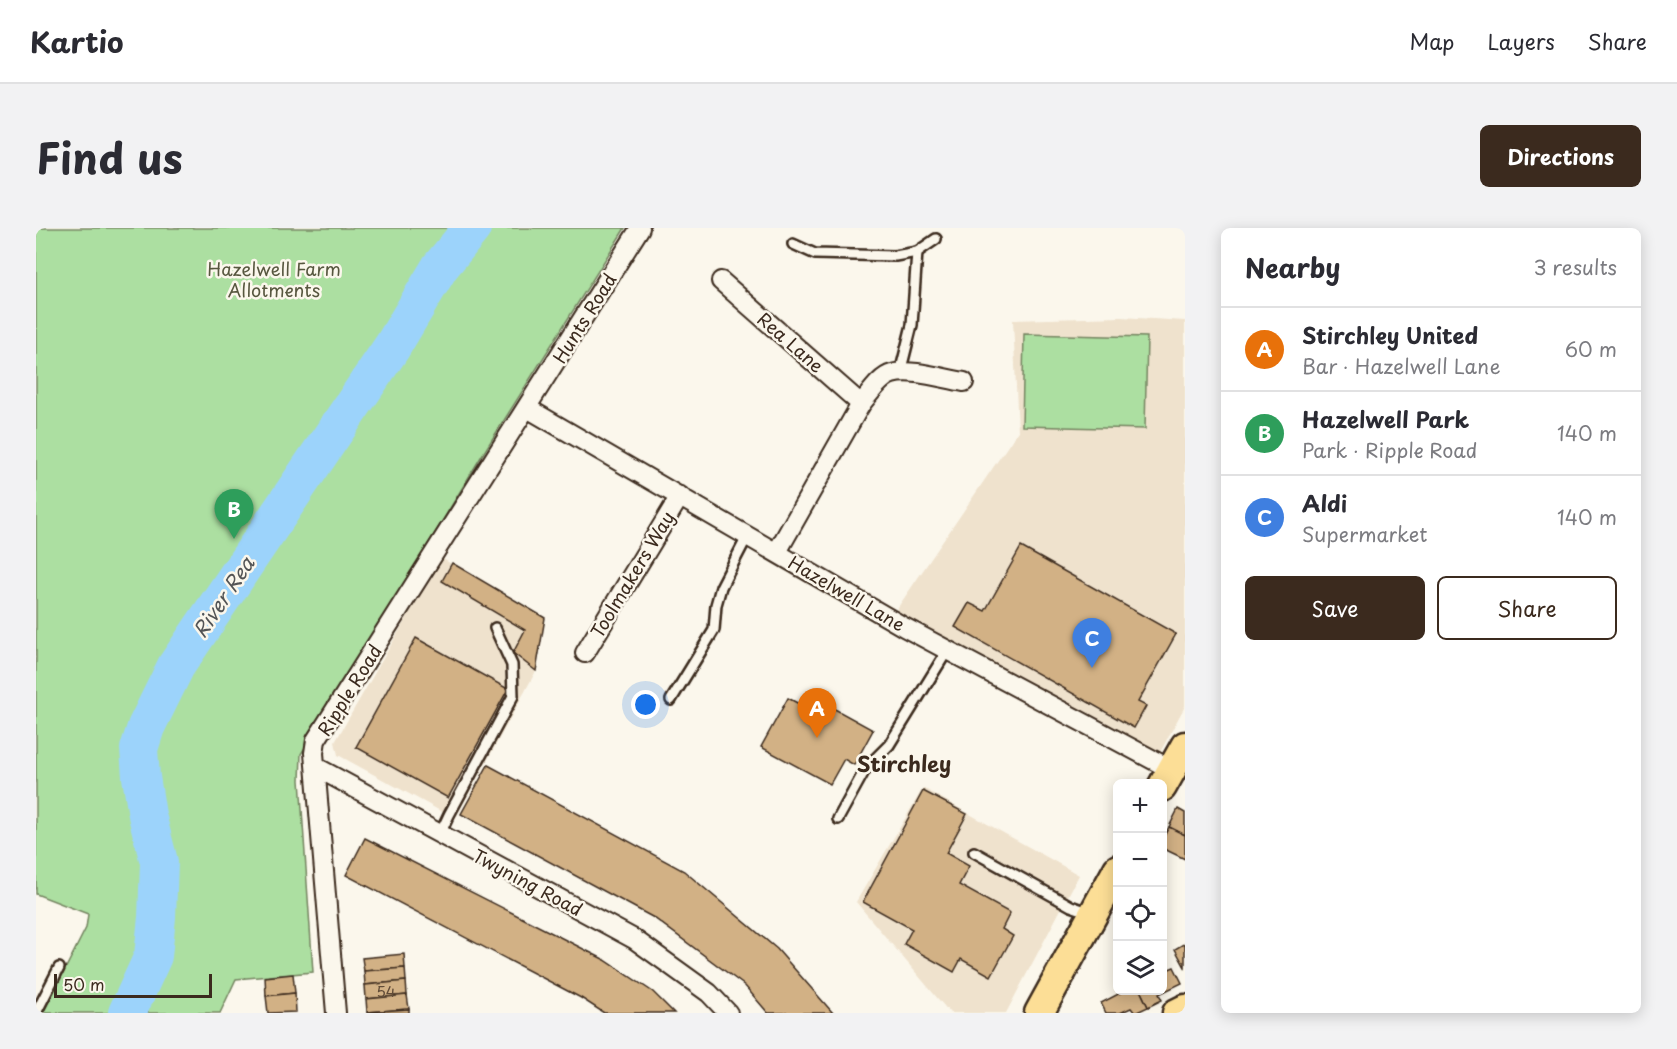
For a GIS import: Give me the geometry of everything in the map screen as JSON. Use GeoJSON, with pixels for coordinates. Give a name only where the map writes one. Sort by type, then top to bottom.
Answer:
{"type":"FeatureCollection","features":[{"type":"Feature","properties":{"kind":"main road"},"geometry":{"type":"LineString","coordinates":[[1039,1013],[1113,878]]}},
{"type":"Feature","properties":{"kind":"main road"},"geometry":{"type":"LineString","coordinates":[[1177,1013],[1185,1009]]}},
{"type":"Feature","properties":{"kind":"street","name":"Hunts Road"},"geometry":{"type":"LineString","coordinates":[[527,408],[640,228]]}},
{"type":"Feature","properties":{"kind":"street","name":"Rea Lane"},"geometry":{"type":"LineString","coordinates":[[721,281],[861,404]]}},
{"type":"Feature","properties":{"kind":"street"},"geometry":{"type":"LineString","coordinates":[[777,552],[861,404],[890,374],[908,373],[964,382]]}},
{"type":"Feature","properties":{"kind":"street","name":"Hazelwell Lane"},"geometry":{"type":"LineString","coordinates":[[527,408],[947,651],[1173,768]]}},
{"type":"Feature","properties":{"kind":"street","name":"Ripple Road"},"geometry":{"type":"LineString","coordinates":[[336,1013],[314,753],[316,740],[527,408]]}},
{"type":"Feature","properties":{"kind":"street","name":"Toolmakers Way"},"geometry":{"type":"LineString","coordinates":[[585,653],[680,496]]}},
{"type":"Feature","properties":{"kind":"street","name":"Twyning Road"},"geometry":{"type":"LineString","coordinates":[[316,767],[634,939],[709,993],[728,1013]]}},
{"type":"Feature","properties":{"kind":"lane"},"geometry":{"type":"LineString","coordinates":[[792,244],[815,254],[896,256],[917,252],[936,239]]}},
{"type":"Feature","properties":{"kind":"lane"},"geometry":{"type":"LineString","coordinates":[[900,373],[912,325],[917,252]]}},
{"type":"Feature","properties":{"kind":"lane"},"geometry":{"type":"LineString","coordinates":[[671,700],[714,630],[716,606],[721,587],[748,535]]}},
{"type":"Feature","properties":{"kind":"lane"},"geometry":{"type":"LineString","coordinates":[[440,834],[448,815],[513,696],[512,664],[495,628]]}},
{"type":"Feature","properties":{"kind":"lane"},"geometry":{"type":"LineString","coordinates":[[838,819],[867,768],[889,745],[947,651]]}},
{"type":"Feature","properties":{"kind":"lane"},"geometry":{"type":"LineString","coordinates":[[974,852],[1071,906],[1093,914]]}},
{"type":"Feature","properties":{"kind":"lane"},"geometry":{"type":"LineString","coordinates":[[36,1013],[59,968]]}},
{"type":"Feature","properties":{"kind":"shaded area"},"geometry":{"type":"Polygon","coordinates":[[[1121,317],[1185,321],[1185,706],[1158,756],[894,613],[1018,431],[1013,320],[1121,317]]]}},
{"type":"Feature","properties":{"kind":"shaded area"},"geometry":{"type":"Polygon","coordinates":[[[441,558],[545,618],[536,671],[455,819],[338,755],[335,742],[441,558]]]}},
{"type":"Feature","properties":{"kind":"shaded area"},"geometry":{"type":"Polygon","coordinates":[[[923,788],[1079,875],[1006,1013],[950,1013],[856,902],[923,788]]]}},
{"type":"Feature","properties":{"kind":"green space","name":"Hazelwell Farm Allotments"},"geometry":{"type":"Polygon","coordinates":[[[36,228],[625,228],[481,457],[301,754],[300,780],[313,972],[236,979],[220,1013],[43,1013],[86,928],[88,914],[36,894],[36,228]]]}},
{"type":"Feature","properties":{"kind":"green space"},"geometry":{"type":"Polygon","coordinates":[[[1024,334],[1147,337],[1145,429],[1022,426],[1024,334]]]}},
{"type":"Feature","properties":{"kind":"building"},"geometry":{"type":"Polygon","coordinates":[[[1021,547],[1176,634],[1138,702],[1146,706],[1134,728],[955,627],[969,603],[985,611],[1021,547]]]}},
{"type":"Feature","properties":{"kind":"building"},"geometry":{"type":"Polygon","coordinates":[[[452,563],[545,618],[536,671],[513,653],[525,630],[442,581],[452,563]]]}},
{"type":"Feature","properties":{"kind":"building"},"geometry":{"type":"Polygon","coordinates":[[[416,638],[508,689],[448,798],[356,747],[416,638]]]}},
{"type":"Feature","properties":{"kind":"building"},"geometry":{"type":"Polygon","coordinates":[[[788,698],[827,719],[833,708],[873,730],[854,765],[844,759],[830,784],[761,747],[788,698]]]}},
{"type":"Feature","properties":{"kind":"building"},"geometry":{"type":"Polygon","coordinates":[[[488,765],[684,871],[777,949],[833,1013],[768,1013],[745,986],[654,918],[461,814],[488,765]]]}},
{"type":"Feature","properties":{"kind":"building"},"geometry":{"type":"Polygon","coordinates":[[[923,791],[967,814],[946,853],[969,866],[959,885],[1010,913],[1002,929],[1013,936],[991,976],[961,959],[954,972],[904,944],[912,929],[863,902],[923,791]]]}},
{"type":"Feature","properties":{"kind":"building"},"geometry":{"type":"Polygon","coordinates":[[[1178,809],[1185,813],[1185,835],[1169,827],[1178,809]]]}},
{"type":"Feature","properties":{"kind":"building"},"geometry":{"type":"Polygon","coordinates":[[[1169,827],[1185,835],[1185,859],[1167,850],[1169,827]]]}},
{"type":"Feature","properties":{"kind":"building"},"geometry":{"type":"Polygon","coordinates":[[[365,838],[605,960],[653,992],[674,1013],[604,1013],[581,998],[346,875],[365,838]]]}},
{"type":"Feature","properties":{"kind":"building"},"geometry":{"type":"Polygon","coordinates":[[[1185,943],[1185,967],[1175,949],[1185,943]]]}},
{"type":"Feature","properties":{"kind":"building"},"geometry":{"type":"Polygon","coordinates":[[[404,954],[405,968],[364,971],[362,958],[404,954]]]}},
{"type":"Feature","properties":{"kind":"building"},"geometry":{"type":"Polygon","coordinates":[[[1174,967],[1182,983],[1167,990],[1167,970],[1174,967]]]}},
{"type":"Feature","properties":{"kind":"building"},"geometry":{"type":"Polygon","coordinates":[[[405,968],[406,981],[365,985],[364,971],[405,968]]]}},
{"type":"Feature","properties":{"kind":"building"},"geometry":{"type":"Polygon","coordinates":[[[293,974],[295,993],[266,996],[265,977],[293,974]]]}},
{"type":"Feature","properties":{"kind":"building"},"geometry":{"type":"Polygon","coordinates":[[[406,981],[407,995],[366,999],[365,985],[406,981]]]}},
{"type":"Feature","properties":{"kind":"building"},"geometry":{"type":"Polygon","coordinates":[[[295,993],[296,1012],[268,1013],[266,996],[295,993]]]}},
{"type":"Feature","properties":{"kind":"building"},"geometry":{"type":"Polygon","coordinates":[[[407,995],[409,1009],[367,1012],[366,999],[407,995]]]}},
{"type":"Feature","properties":{"kind":"building"},"geometry":{"type":"Polygon","coordinates":[[[1116,995],[1142,995],[1148,1007],[1135,1013],[1131,1008],[1120,1013],[1106,1013],[1101,1003],[1116,995]]]}},
{"type":"Feature","properties":{"kind":"building"},"geometry":{"type":"Polygon","coordinates":[[[1142,995],[1160,995],[1162,1000],[1148,1007],[1142,995]]]}},
{"type":"Feature","properties":{"kind":"building"},"geometry":{"type":"Polygon","coordinates":[[[409,1009],[409,1013],[367,1013],[367,1012],[409,1009]]]}},
{"type":"Feature","properties":{"kind":"waterway","name":"River Rea"},"geometry":{"type":"LineString","coordinates":[[127,1013],[153,956],[157,917],[159,862],[147,815],[139,749],[146,727],[176,666],[392,347],[440,267],[472,228]]}},
{"type":"Feature","properties":{"kind":"place","name":"Hazelwell Park"},"geometry":{"type":"Point","coordinates":[234,539]}},
{"type":"Feature","properties":{"kind":"place","name":"Aldi"},"geometry":{"type":"Point","coordinates":[1092,668]}},
{"type":"Feature","properties":{"kind":"place","name":"Stirchley United"},"geometry":{"type":"Point","coordinates":[817,738]}},
{"type":"Feature","properties":{"kind":"district","name":"Stirchley"},"geometry":{"type":"Point","coordinates":[904,763]}}]}
